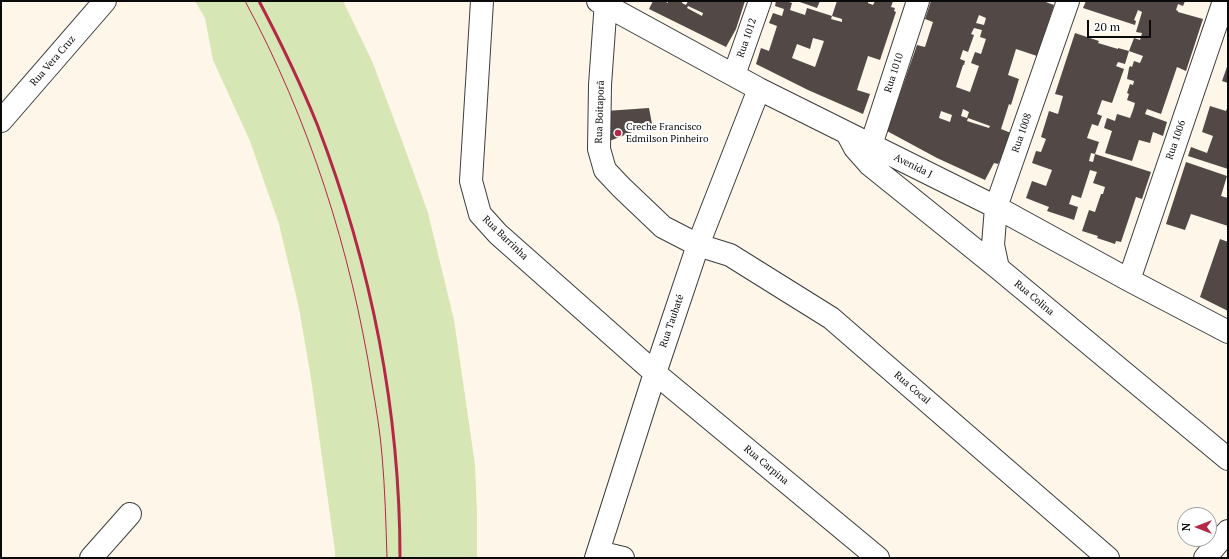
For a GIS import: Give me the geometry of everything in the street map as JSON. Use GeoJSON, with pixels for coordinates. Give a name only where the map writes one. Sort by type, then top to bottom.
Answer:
{"type":"FeatureCollection","features":[{"type":"Feature","properties":{"kind":"street","name":"Rua Vera Cruz"},"geometry":{"type":"LineString","coordinates":[[1,121],[105,1]]}},
{"type":"Feature","properties":{"kind":"street","name":"Rua Barrinha"},"geometry":{"type":"LineString","coordinates":[[482,1],[471,181],[480,214],[498,234],[655,373]]}},
{"type":"Feature","properties":{"kind":"street","name":"Rua 1012"},"geometry":{"type":"LineString","coordinates":[[734,75],[760,1]]}},
{"type":"Feature","properties":{"kind":"street","name":"Rua 1010"},"geometry":{"type":"LineString","coordinates":[[871,145],[918,1]]}},
{"type":"Feature","properties":{"kind":"street","name":"Rua 1008"},"geometry":{"type":"LineString","coordinates":[[998,268],[993,245],[996,207],[1068,1]]}},
{"type":"Feature","properties":{"kind":"street","name":"Rua 1006"},"geometry":{"type":"LineString","coordinates":[[1129,280],[1224,1]]}},
{"type":"Feature","properties":{"kind":"street","name":"Avenida J"},"geometry":{"type":"LineString","coordinates":[[603,2],[759,89],[996,207],[1228,332]]}},
{"type":"Feature","properties":{"kind":"street","name":"Rua Boitaporã"},"geometry":{"type":"LineString","coordinates":[[603,2],[599,149],[605,170],[663,227],[698,245]]}},
{"type":"Feature","properties":{"kind":"street","name":"Rua Taubaté"},"geometry":{"type":"LineString","coordinates":[[597,555],[655,373],[698,245],[759,89]]}},
{"type":"Feature","properties":{"kind":"street","name":"Rua Colina"},"geometry":{"type":"LineString","coordinates":[[846,132],[855,148],[870,165],[998,268],[1228,459]]}},
{"type":"Feature","properties":{"kind":"street","name":"Rua Cocal"},"geometry":{"type":"LineString","coordinates":[[698,245],[730,255],[831,318],[1108,558]]}},
{"type":"Feature","properties":{"kind":"street","name":"Rua Carpina"},"geometry":{"type":"LineString","coordinates":[[655,373],[878,558]]}},
{"type":"Feature","properties":{"kind":"street"},"geometry":{"type":"LineString","coordinates":[[90,558],[130,514]]}},
{"type":"Feature","properties":{"kind":"street"},"geometry":{"type":"LineString","coordinates":[[1204,558],[1228,531]]}},
{"type":"Feature","properties":{"kind":"street"},"geometry":{"type":"LineString","coordinates":[[597,555],[623,558]]}},
{"type":"Feature","properties":{"kind":"green space"},"geometry":{"type":"Polygon","coordinates":[[[195,1],[343,1],[372,61],[428,213],[454,320],[475,465],[477,558],[335,558],[311,378],[299,308],[279,224],[250,141],[213,60],[205,18],[195,1]]]}},
{"type":"Feature","properties":{"kind":"building"},"geometry":{"type":"Polygon","coordinates":[[[653,1],[664,1],[668,3],[668,1],[682,1],[682,3],[686,5],[688,1],[745,1],[736,29],[726,47],[649,9],[653,1]],[[688,6],[687,8],[702,16],[703,13],[688,6]]]}},
{"type":"Feature","properties":{"kind":"building"},"geometry":{"type":"Polygon","coordinates":[[[776,1],[786,1],[792,3],[790,10],[805,15],[807,8],[832,16],[837,1],[868,1],[868,3],[873,5],[875,1],[893,1],[891,7],[895,8],[894,11],[896,12],[880,60],[868,56],[857,90],[870,94],[863,114],[808,90],[756,64],[761,48],[769,51],[777,26],[769,23],[773,13],[782,16],[784,9],[775,6],[776,1]],[[832,16],[831,19],[842,22],[842,19],[832,16]],[[813,38],[810,49],[797,44],[792,58],[815,67],[824,41],[813,38]]]}},
{"type":"Feature","properties":{"kind":"building"},"geometry":{"type":"Polygon","coordinates":[[[797,1],[820,1],[817,8],[797,1]]]}},
{"type":"Feature","properties":{"kind":"building"},"geometry":{"type":"Polygon","coordinates":[[[931,1],[1043,1],[1054,5],[1037,56],[1016,49],[1008,75],[1019,79],[1011,105],[1009,104],[1001,129],[1011,133],[1005,151],[998,164],[994,163],[985,180],[937,158],[887,131],[917,45],[925,47],[933,22],[925,19],[931,1]],[[979,15],[976,23],[984,25],[986,18],[979,15]],[[974,28],[971,34],[974,35],[968,52],[963,50],[960,59],[965,61],[956,87],[970,92],[979,66],[971,63],[975,52],[981,54],[986,39],[980,37],[982,30],[974,28]],[[963,109],[961,116],[967,118],[969,112],[963,109]],[[941,111],[939,118],[950,122],[952,115],[941,111]],[[968,118],[967,121],[989,128],[990,126],[968,118]]]}},
{"type":"Feature","properties":{"kind":"building"},"geometry":{"type":"Polygon","coordinates":[[[1086,1],[1185,1],[1183,6],[1178,4],[1176,10],[1178,12],[1203,19],[1186,71],[1177,67],[1161,114],[1147,109],[1145,114],[1167,122],[1163,136],[1153,132],[1150,143],[1139,140],[1132,161],[1105,153],[1112,131],[1104,128],[1107,118],[1115,121],[1117,114],[1130,118],[1133,110],[1135,103],[1127,100],[1129,94],[1127,93],[1130,84],[1133,85],[1134,81],[1127,79],[1129,68],[1130,66],[1132,67],[1134,61],[1140,63],[1143,56],[1129,51],[1134,38],[1140,40],[1142,33],[1136,32],[1142,12],[1138,10],[1134,20],[1136,21],[1135,25],[1083,8],[1086,1]]]}},
{"type":"Feature","properties":{"kind":"building"},"geometry":{"type":"Polygon","coordinates":[[[1075,33],[1099,41],[1098,43],[1129,51],[1125,64],[1118,62],[1116,66],[1124,69],[1112,103],[1102,100],[1097,114],[1102,116],[1098,126],[1092,124],[1087,138],[1099,142],[1095,154],[1151,172],[1142,199],[1136,197],[1121,242],[1116,241],[1115,244],[1097,238],[1098,236],[1082,231],[1089,210],[1095,212],[1105,187],[1093,183],[1097,172],[1090,170],[1081,198],[1072,195],[1069,204],[1078,207],[1074,220],[1047,211],[1049,207],[1026,198],[1032,181],[1046,186],[1052,170],[1032,163],[1036,151],[1041,152],[1046,139],[1041,137],[1049,111],[1058,114],[1063,96],[1055,94],[1075,33]],[[1091,153],[1089,161],[1093,162],[1095,154],[1091,153]]]}},
{"type":"Feature","properties":{"kind":"building"},"geometry":{"type":"Polygon","coordinates":[[[1228,64],[1228,83],[1222,81],[1228,64]]]}},
{"type":"Feature","properties":{"kind":"building"},"geometry":{"type":"Polygon","coordinates":[[[1210,106],[1226,111],[1228,106],[1228,169],[1188,156],[1191,147],[1207,153],[1213,136],[1202,132],[1210,106]]]}},
{"type":"Feature","properties":{"kind":"building","name":"Creche Francisco Edmilson Pinheiro"},"geometry":{"type":"Polygon","coordinates":[[[649,108],[652,124],[607,142],[606,111],[649,108]]]}},
{"type":"Feature","properties":{"kind":"building"},"geometry":{"type":"Polygon","coordinates":[[[1186,162],[1227,176],[1221,196],[1228,198],[1228,226],[1191,214],[1185,230],[1166,224],[1186,162]]]}},
{"type":"Feature","properties":{"kind":"building"},"geometry":{"type":"Polygon","coordinates":[[[1220,239],[1228,242],[1228,311],[1200,297],[1220,239]]]}},
{"type":"Feature","properties":{"kind":"tram line"},"geometry":{"type":"LineString","coordinates":[[245,1],[268,46],[308,139],[325,187],[352,285],[363,334],[380,437],[385,494],[387,558]]}},
{"type":"Feature","properties":{"kind":"railway"},"geometry":{"type":"LineString","coordinates":[[259,1],[290,62],[317,124],[336,176],[367,283],[388,392],[399,503],[400,558]]}},
{"type":"Feature","properties":{"kind":"place","name":"Creche Francisco Edmilson Pinheiro"},"geometry":{"type":"Point","coordinates":[618,133]}}]}
